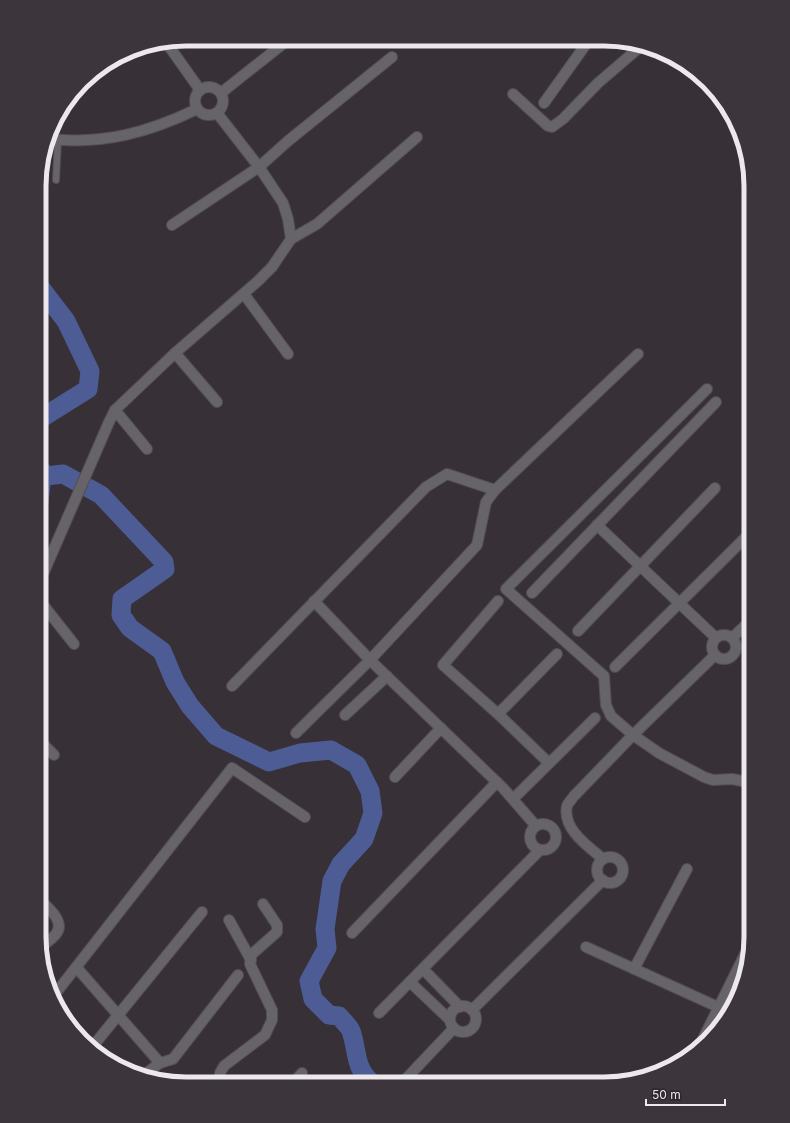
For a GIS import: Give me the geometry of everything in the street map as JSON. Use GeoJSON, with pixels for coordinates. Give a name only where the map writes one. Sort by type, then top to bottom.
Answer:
{"type":"FeatureCollection","features":[{"type":"Feature","properties":{"kind":"street"},"geometry":{"type":"LineString","coordinates":[[221,94],[280,46]]}},
{"type":"Feature","properties":{"kind":"street"},"geometry":{"type":"LineString","coordinates":[[544,103],[585,46]]}},
{"type":"Feature","properties":{"kind":"street"},"geometry":{"type":"LineString","coordinates":[[170,47],[200,90]]}},
{"type":"Feature","properties":{"kind":"street"},"geometry":{"type":"LineString","coordinates":[[513,94],[548,126],[552,127],[563,119],[598,84],[637,50]]}},
{"type":"Feature","properties":{"kind":"street"},"geometry":{"type":"LineString","coordinates":[[172,225],[258,167],[288,141],[392,58]]}},
{"type":"Feature","properties":{"kind":"street"},"geometry":{"type":"LineString","coordinates":[[204,88],[214,88],[221,94],[223,102],[217,113],[213,115],[204,114],[197,109],[196,97],[200,90],[204,88]]}},
{"type":"Feature","properties":{"kind":"street"},"geometry":{"type":"LineString","coordinates":[[54,140],[95,141],[131,135],[197,109]]}},
{"type":"Feature","properties":{"kind":"street"},"geometry":{"type":"LineString","coordinates":[[217,113],[283,203],[288,219],[291,238]]}},
{"type":"Feature","properties":{"kind":"street"},"geometry":{"type":"LineString","coordinates":[[46,567],[115,410],[175,353],[244,294],[272,267],[291,238],[317,224],[417,137]]}},
{"type":"Feature","properties":{"kind":"street"},"geometry":{"type":"LineString","coordinates":[[244,294],[288,354]]}},
{"type":"Feature","properties":{"kind":"street"},"geometry":{"type":"LineString","coordinates":[[175,353],[217,402]]}},
{"type":"Feature","properties":{"kind":"street"},"geometry":{"type":"LineString","coordinates":[[296,733],[370,660],[478,545],[486,502],[495,490],[638,354]]}},
{"type":"Feature","properties":{"kind":"street"},"geometry":{"type":"LineString","coordinates":[[707,389],[506,589],[604,676],[606,705],[611,716],[633,735],[659,753],[704,777],[712,780],[732,779],[744,781]]}},
{"type":"Feature","properties":{"kind":"street"},"geometry":{"type":"LineString","coordinates":[[532,593],[716,402]]}},
{"type":"Feature","properties":{"kind":"street"},"geometry":{"type":"LineString","coordinates":[[115,410],[147,449]]}},
{"type":"Feature","properties":{"kind":"street"},"geometry":{"type":"LineString","coordinates":[[232,686],[426,487],[447,474],[495,490]]}},
{"type":"Feature","properties":{"kind":"street"},"geometry":{"type":"LineString","coordinates":[[578,631],[715,488]]}},
{"type":"Feature","properties":{"kind":"street"},"geometry":{"type":"LineString","coordinates":[[597,525],[716,638]]}},
{"type":"Feature","properties":{"kind":"street"},"geometry":{"type":"LineString","coordinates":[[615,667],[744,539]]}},
{"type":"Feature","properties":{"kind":"street"},"geometry":{"type":"LineString","coordinates":[[314,601],[370,660],[497,782],[536,826]]}},
{"type":"Feature","properties":{"kind":"street"},"geometry":{"type":"LineString","coordinates":[[498,601],[443,665],[550,763]]}},
{"type":"Feature","properties":{"kind":"street"},"geometry":{"type":"LineString","coordinates":[[46,608],[74,644]]}},
{"type":"Feature","properties":{"kind":"street"},"geometry":{"type":"LineString","coordinates":[[732,638],[744,627]]}},
{"type":"Feature","properties":{"kind":"street"},"geometry":{"type":"LineString","coordinates":[[724,635],[735,641],[736,649],[732,656],[722,659],[715,655],[712,644],[716,638],[724,635]]}},
{"type":"Feature","properties":{"kind":"street"},"geometry":{"type":"LineString","coordinates":[[498,714],[557,654]]}},
{"type":"Feature","properties":{"kind":"street"},"geometry":{"type":"LineString","coordinates":[[602,860],[574,832],[569,824],[567,805],[633,735],[715,655]]}},
{"type":"Feature","properties":{"kind":"street"},"geometry":{"type":"LineString","coordinates":[[345,715],[387,676]]}},
{"type":"Feature","properties":{"kind":"street"},"geometry":{"type":"LineString","coordinates":[[513,799],[596,718]]}},
{"type":"Feature","properties":{"kind":"street"},"geometry":{"type":"LineString","coordinates":[[395,777],[441,728]]}},
{"type":"Feature","properties":{"kind":"street"},"geometry":{"type":"LineString","coordinates":[[46,747],[54,756]]}},
{"type":"Feature","properties":{"kind":"street"},"geometry":{"type":"LineString","coordinates":[[57,992],[232,768],[305,817]]}},
{"type":"Feature","properties":{"kind":"street"},"geometry":{"type":"LineString","coordinates":[[352,933],[497,782]]}},
{"type":"Feature","properties":{"kind":"street"},"geometry":{"type":"LineString","coordinates":[[545,824],[552,828],[556,836],[556,841],[551,848],[547,850],[540,850],[535,848],[530,841],[531,832],[536,826],[545,824]]}},
{"type":"Feature","properties":{"kind":"street"},"geometry":{"type":"LineString","coordinates":[[379,1012],[540,850]]}},
{"type":"Feature","properties":{"kind":"street"},"geometry":{"type":"LineString","coordinates":[[610,857],[619,860],[623,868],[623,872],[618,880],[611,882],[603,880],[598,874],[598,866],[602,860],[610,857]]}},
{"type":"Feature","properties":{"kind":"street"},"geometry":{"type":"LineString","coordinates":[[634,969],[687,869]]}},
{"type":"Feature","properties":{"kind":"street"},"geometry":{"type":"LineString","coordinates":[[472,1010],[603,880]]}},
{"type":"Feature","properties":{"kind":"street"},"geometry":{"type":"LineString","coordinates":[[220,1077],[220,1072],[224,1066],[265,1035],[272,1020],[272,1010],[250,964],[251,955],[277,932],[277,925],[263,904]]}},
{"type":"Feature","properties":{"kind":"street"},"geometry":{"type":"LineString","coordinates":[[46,906],[54,914],[59,924],[57,933],[46,942]]}},
{"type":"Feature","properties":{"kind":"street"},"geometry":{"type":"LineString","coordinates":[[95,1043],[202,912]]}},
{"type":"Feature","properties":{"kind":"street"},"geometry":{"type":"LineString","coordinates":[[230,920],[251,960]]}},
{"type":"Feature","properties":{"kind":"street"},"geometry":{"type":"LineString","coordinates":[[586,947],[718,1007]]}},
{"type":"Feature","properties":{"kind":"street"},"geometry":{"type":"LineString","coordinates":[[706,1032],[742,960]]}},
{"type":"Feature","properties":{"kind":"street"},"geometry":{"type":"LineString","coordinates":[[77,968],[160,1063]]}},
{"type":"Feature","properties":{"kind":"street"},"geometry":{"type":"LineString","coordinates":[[410,982],[461,1032],[465,1032],[473,1028],[476,1017],[472,1010],[460,1007],[423,969]]}},
{"type":"Feature","properties":{"kind":"street"},"geometry":{"type":"LineString","coordinates":[[148,1072],[160,1063],[173,1059],[238,975]]}},
{"type":"Feature","properties":{"kind":"street"},"geometry":{"type":"LineString","coordinates":[[408,1077],[452,1024],[453,1012],[460,1007]]}},
{"type":"Feature","properties":{"kind":"street"},"geometry":{"type":"LineString","coordinates":[[298,1077],[302,1073]]}},
{"type":"Feature","properties":{"kind":"lane"},"geometry":{"type":"LineString","coordinates":[[54,140],[56,180]]}},
{"type":"Feature","properties":{"kind":"waterway"},"geometry":{"type":"LineString","coordinates":[[46,295],[66,321],[90,371],[88,389],[46,415]]}},
{"type":"Feature","properties":{"kind":"waterway"},"geometry":{"type":"LineString","coordinates":[[46,476],[63,474],[101,495],[164,562],[165,569],[122,599],[121,615],[130,628],[162,651],[175,682],[190,706],[216,736],[269,762],[300,753],[331,750],[357,765],[370,791],[373,813],[364,839],[341,864],[332,881],[325,929],[327,948],[309,981],[313,999],[329,1015],[339,1016],[350,1029],[357,1059],[366,1077]]}}]}
